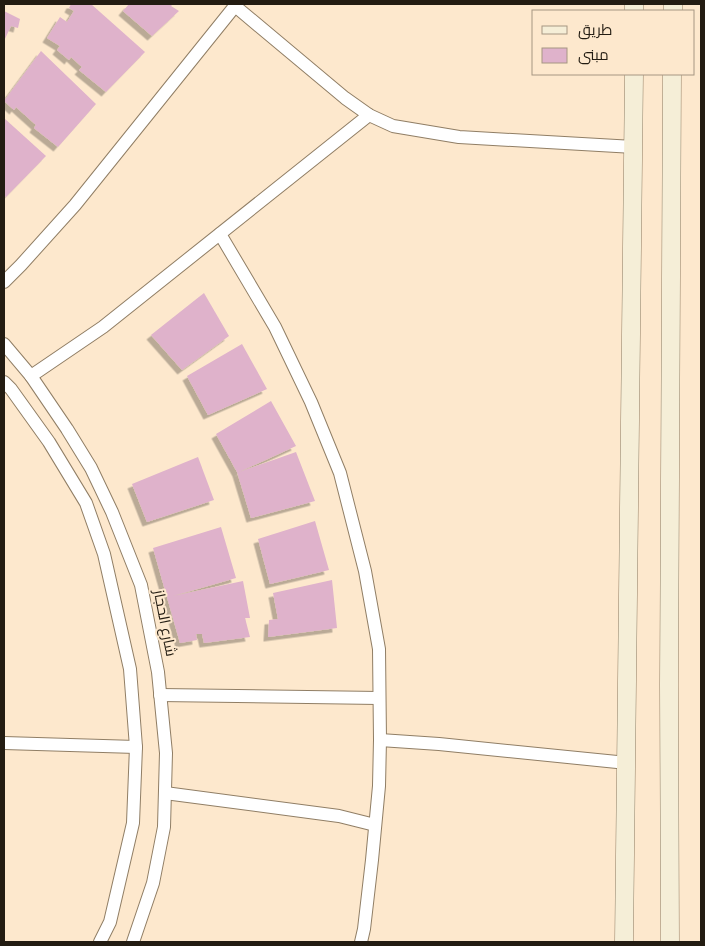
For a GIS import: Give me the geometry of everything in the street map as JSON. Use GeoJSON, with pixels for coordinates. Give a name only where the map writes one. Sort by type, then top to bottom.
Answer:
{"type":"FeatureCollection","features":[{"type":"Feature","properties":{"kind":"street"},"geometry":{"type":"LineString","coordinates":[[4,282],[76,205],[235,5],[345,98],[369,115],[393,126],[459,137],[634,147]]}},
{"type":"Feature","properties":{"kind":"street"},"geometry":{"type":"LineString","coordinates":[[624,942],[634,75]]}},
{"type":"Feature","properties":{"kind":"street"},"geometry":{"type":"LineString","coordinates":[[670,942],[669,665],[672,75]]}},
{"type":"Feature","properties":{"kind":"street"},"geometry":{"type":"LineString","coordinates":[[31,376],[103,327],[369,115]]}},
{"type":"Feature","properties":{"kind":"street"},"geometry":{"type":"LineString","coordinates":[[220,234],[275,327],[311,402],[340,473],[367,581],[379,649],[380,740],[379,786],[372,860],[361,942]]}},
{"type":"Feature","properties":{"kind":"street","name":"شارع الحجاز"},"geometry":{"type":"LineString","coordinates":[[4,344],[31,376],[91,468],[112,512],[141,585],[158,672],[166,753],[164,827],[153,884],[133,942]]}},
{"type":"Feature","properties":{"kind":"street"},"geometry":{"type":"LineString","coordinates":[[4,382],[50,442],[86,502],[104,554],[130,669],[136,746],[133,822],[110,922],[100,942]]}},
{"type":"Feature","properties":{"kind":"street"},"geometry":{"type":"LineString","coordinates":[[160,696],[379,698]]}},
{"type":"Feature","properties":{"kind":"street"},"geometry":{"type":"LineString","coordinates":[[380,740],[627,762]]}},
{"type":"Feature","properties":{"kind":"street"},"geometry":{"type":"LineString","coordinates":[[4,743],[136,746]]}},
{"type":"Feature","properties":{"kind":"street"},"geometry":{"type":"LineString","coordinates":[[165,793],[339,816],[375,825]]}},
{"type":"Feature","properties":{"kind":"building"},"geometry":{"type":"Polygon","coordinates":[[[71,4],[91,4],[145,52],[106,92],[79,70],[82,67],[71,57],[69,60],[57,50],[60,46],[47,38],[60,17],[67,22],[74,11],[69,8],[71,4]]]}},
{"type":"Feature","properties":{"kind":"building"},"geometry":{"type":"Polygon","coordinates":[[[129,4],[173,4],[171,6],[179,11],[152,36],[123,11],[129,4]]]}},
{"type":"Feature","properties":{"kind":"building"},"geometry":{"type":"Polygon","coordinates":[[[4,11],[20,19],[18,28],[11,26],[4,41],[4,11]]]}},
{"type":"Feature","properties":{"kind":"building"},"geometry":{"type":"Polygon","coordinates":[[[41,51],[96,104],[58,147],[34,128],[36,125],[16,107],[14,110],[4,101],[41,51]]]}},
{"type":"Feature","properties":{"kind":"building"},"geometry":{"type":"Polygon","coordinates":[[[4,118],[46,156],[6,197],[4,195],[4,118]]]}},
{"type":"Feature","properties":{"kind":"building"},"geometry":{"type":"Polygon","coordinates":[[[204,293],[229,336],[182,370],[151,335],[204,293]]]}},
{"type":"Feature","properties":{"kind":"building"},"geometry":{"type":"Polygon","coordinates":[[[242,344],[267,389],[208,415],[187,376],[242,344]]]}},
{"type":"Feature","properties":{"kind":"building"},"geometry":{"type":"Polygon","coordinates":[[[271,401],[296,446],[239,472],[296,452],[315,501],[251,518],[237,472],[216,434],[271,401]]]}},
{"type":"Feature","properties":{"kind":"building"},"geometry":{"type":"Polygon","coordinates":[[[198,457],[214,500],[147,522],[132,484],[198,457]]]}},
{"type":"Feature","properties":{"kind":"building"},"geometry":{"type":"Polygon","coordinates":[[[315,521],[329,570],[270,584],[258,539],[315,521]]]}},
{"type":"Feature","properties":{"kind":"building"},"geometry":{"type":"Polygon","coordinates":[[[221,527],[236,578],[173,596],[243,581],[250,618],[245,618],[250,637],[204,643],[202,634],[196,634],[197,640],[180,643],[153,548],[221,527]]]}},
{"type":"Feature","properties":{"kind":"building"},"geometry":{"type":"Polygon","coordinates":[[[332,580],[337,628],[268,637],[269,620],[278,619],[273,593],[332,580]]]}}]}
